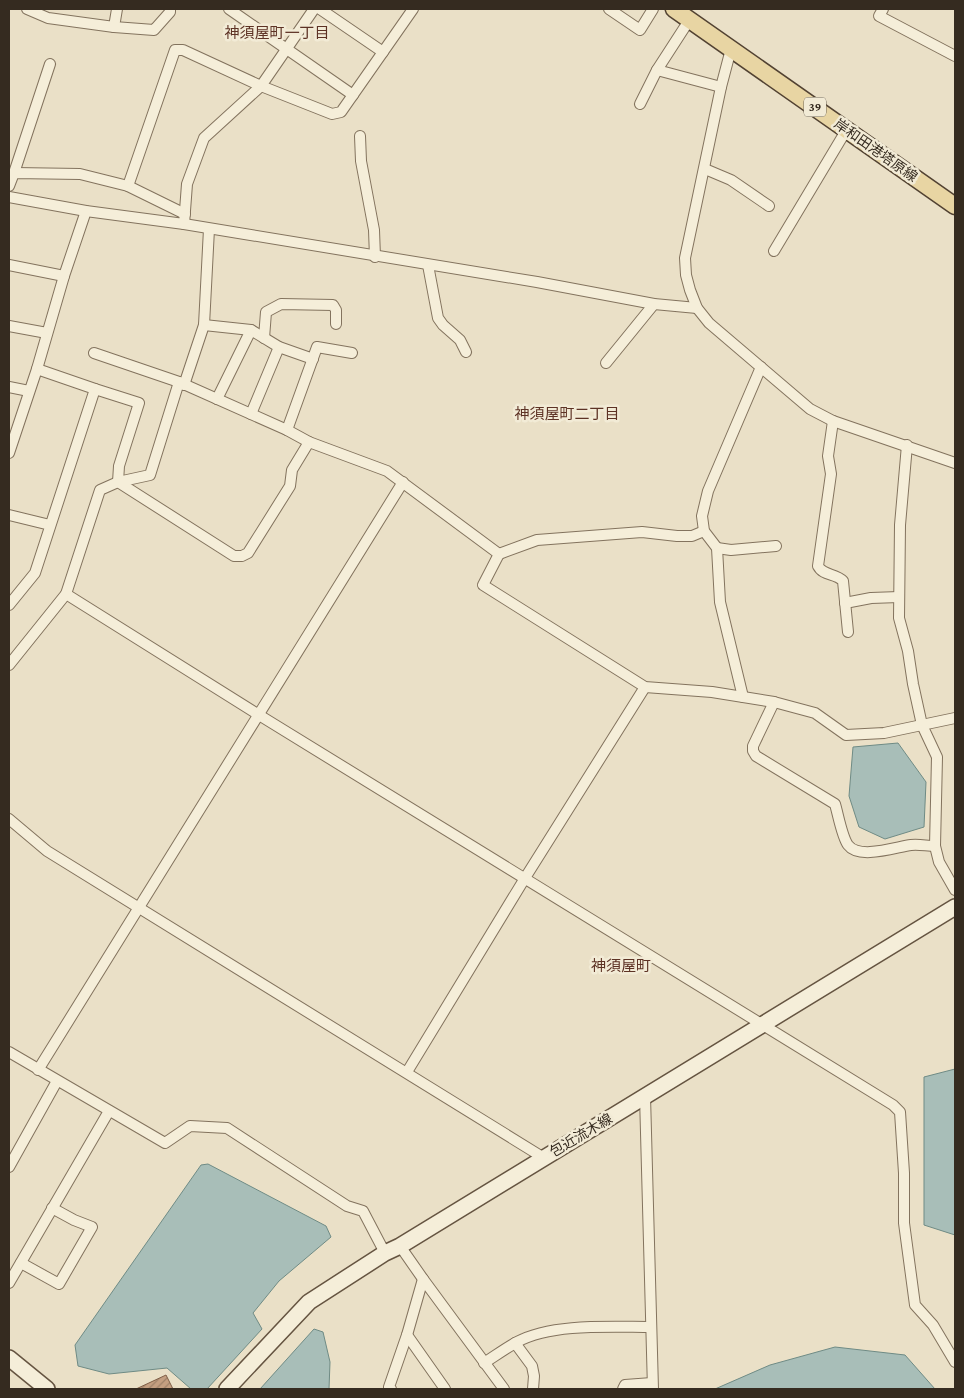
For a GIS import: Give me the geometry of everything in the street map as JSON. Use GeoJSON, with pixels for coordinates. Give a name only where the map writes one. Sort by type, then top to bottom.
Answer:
{"type":"FeatureCollection","features":[{"type":"Feature","properties":{"kind":"main road","name":"岸和田港塔原線"},"geometry":{"type":"LineString","coordinates":[[674,9],[955,206]]}},
{"type":"Feature","properties":{"kind":"street"},"geometry":{"type":"LineString","coordinates":[[27,9],[114,27],[154,30],[170,12],[170,9]]}},
{"type":"Feature","properties":{"kind":"street"},"geometry":{"type":"LineString","coordinates":[[114,27],[117,9]]}},
{"type":"Feature","properties":{"kind":"street"},"geometry":{"type":"LineString","coordinates":[[229,9],[353,95]]}},
{"type":"Feature","properties":{"kind":"street"},"geometry":{"type":"LineString","coordinates":[[243,18],[249,9]]}},
{"type":"Feature","properties":{"kind":"street"},"geometry":{"type":"LineString","coordinates":[[184,219],[187,184],[204,138],[260,86],[314,9]]}},
{"type":"Feature","properties":{"kind":"street"},"geometry":{"type":"LineString","coordinates":[[320,9],[383,52]]}},
{"type":"Feature","properties":{"kind":"street"},"geometry":{"type":"LineString","coordinates":[[128,186],[175,50],[183,50],[260,86],[332,114],[341,112],[413,9]]}},
{"type":"Feature","properties":{"kind":"street"},"geometry":{"type":"LineString","coordinates":[[609,9],[640,30],[653,9]]}},
{"type":"Feature","properties":{"kind":"street"},"geometry":{"type":"LineString","coordinates":[[883,9],[879,16],[955,56]]}},
{"type":"Feature","properties":{"kind":"street"},"geometry":{"type":"LineString","coordinates":[[640,104],[657,70],[690,20]]}},
{"type":"Feature","properties":{"kind":"street"},"geometry":{"type":"LineString","coordinates":[[731,49],[721,87],[685,258],[686,275],[697,308],[709,323],[810,409],[833,421],[955,463]]}},
{"type":"Feature","properties":{"kind":"street"},"geometry":{"type":"LineString","coordinates":[[9,186],[50,64]]}},
{"type":"Feature","properties":{"kind":"street"},"geometry":{"type":"LineString","coordinates":[[657,70],[721,87]]}},
{"type":"Feature","properties":{"kind":"street"},"geometry":{"type":"LineString","coordinates":[[774,251],[847,129]]}},
{"type":"Feature","properties":{"kind":"street"},"geometry":{"type":"LineString","coordinates":[[360,136],[362,161],[374,230],[375,257]]}},
{"type":"Feature","properties":{"kind":"street"},"geometry":{"type":"LineString","coordinates":[[705,169],[731,180],[769,206]]}},
{"type":"Feature","properties":{"kind":"street"},"geometry":{"type":"LineString","coordinates":[[14,173],[80,174],[128,186],[184,219],[209,229],[537,282],[654,304],[697,308]]}},
{"type":"Feature","properties":{"kind":"street"},"geometry":{"type":"LineString","coordinates":[[9,197],[86,211],[184,219]]}},
{"type":"Feature","properties":{"kind":"street"},"geometry":{"type":"LineString","coordinates":[[9,450],[37,369],[64,276],[86,211]]}},
{"type":"Feature","properties":{"kind":"street"},"geometry":{"type":"LineString","coordinates":[[9,665],[66,594],[100,490],[118,482],[150,475],[204,325],[209,229]]}},
{"type":"Feature","properties":{"kind":"street"},"geometry":{"type":"LineString","coordinates":[[428,265],[438,318],[460,340],[466,352]]}},
{"type":"Feature","properties":{"kind":"street"},"geometry":{"type":"LineString","coordinates":[[9,266],[64,276]]}},
{"type":"Feature","properties":{"kind":"street"},"geometry":{"type":"LineString","coordinates":[[264,338],[266,312],[281,304],[333,305],[336,310],[336,324]]}},
{"type":"Feature","properties":{"kind":"street"},"geometry":{"type":"LineString","coordinates":[[606,363],[654,304]]}},
{"type":"Feature","properties":{"kind":"street"},"geometry":{"type":"LineString","coordinates":[[204,325],[251,330],[279,347],[313,359]]}},
{"type":"Feature","properties":{"kind":"street"},"geometry":{"type":"LineString","coordinates":[[9,326],[48,333]]}},
{"type":"Feature","properties":{"kind":"street"},"geometry":{"type":"LineString","coordinates":[[217,399],[251,330]]}},
{"type":"Feature","properties":{"kind":"street"},"geometry":{"type":"LineString","coordinates":[[251,414],[279,347]]}},
{"type":"Feature","properties":{"kind":"street"},"geometry":{"type":"LineString","coordinates":[[287,430],[317,347],[352,354]]}},
{"type":"Feature","properties":{"kind":"street"},"geometry":{"type":"LineString","coordinates":[[94,353],[182,383],[287,430],[309,442],[387,471],[499,554]]}},
{"type":"Feature","properties":{"kind":"street"},"geometry":{"type":"LineString","coordinates":[[743,697],[720,602],[717,548],[704,531],[702,516],[708,491],[761,367]]}},
{"type":"Feature","properties":{"kind":"street"},"geometry":{"type":"LineString","coordinates":[[37,369],[139,403],[118,466],[118,482]]}},
{"type":"Feature","properties":{"kind":"street"},"geometry":{"type":"LineString","coordinates":[[9,387],[29,391]]}},
{"type":"Feature","properties":{"kind":"street"},"geometry":{"type":"LineString","coordinates":[[9,605],[35,573],[95,389]]}},
{"type":"Feature","properties":{"kind":"street"},"geometry":{"type":"LineString","coordinates":[[833,421],[828,456],[831,474],[818,566],[820,570],[839,577],[843,581],[848,632]]}},
{"type":"Feature","properties":{"kind":"street"},"geometry":{"type":"LineString","coordinates":[[118,482],[234,556],[242,556],[248,554],[290,486],[292,470],[309,442]]}},
{"type":"Feature","properties":{"kind":"street"},"geometry":{"type":"LineString","coordinates":[[907,446],[900,525],[899,618],[908,652],[922,725],[937,757],[935,846],[939,862],[955,890]]}},
{"type":"Feature","properties":{"kind":"street"},"geometry":{"type":"LineString","coordinates":[[38,1070],[403,482]]}},
{"type":"Feature","properties":{"kind":"street"},"geometry":{"type":"LineString","coordinates":[[9,515],[50,525]]}},
{"type":"Feature","properties":{"kind":"street"},"geometry":{"type":"LineString","coordinates":[[704,531],[692,536],[642,532],[537,540],[499,554],[483,585],[645,688],[712,692],[774,702],[815,713],[846,735],[884,733],[955,718]]}},
{"type":"Feature","properties":{"kind":"street"},"geometry":{"type":"LineString","coordinates":[[717,548],[731,550],[776,546]]}},
{"type":"Feature","properties":{"kind":"street"},"geometry":{"type":"LineString","coordinates":[[66,594],[893,1105],[900,1112],[904,1173],[904,1223],[915,1305],[933,1325],[955,1362]]}},
{"type":"Feature","properties":{"kind":"street"},"geometry":{"type":"LineString","coordinates":[[845,603],[871,598],[899,597]]}},
{"type":"Feature","properties":{"kind":"street"},"geometry":{"type":"LineString","coordinates":[[407,1072],[525,878],[645,688]]}},
{"type":"Feature","properties":{"kind":"street"},"geometry":{"type":"LineString","coordinates":[[774,702],[753,746],[753,751],[756,756],[835,804],[847,844],[852,849],[863,852],[875,852],[914,844],[935,846]]}},
{"type":"Feature","properties":{"kind":"street"},"geometry":{"type":"LineString","coordinates":[[9,819],[48,851],[544,1158]]}},
{"type":"Feature","properties":{"kind":"street","name":"包近流木線"},"geometry":{"type":"LineString","coordinates":[[227,1389],[309,1302],[955,907]]}},
{"type":"Feature","properties":{"kind":"street"},"geometry":{"type":"LineString","coordinates":[[9,1052],[165,1142],[190,1126],[227,1128],[348,1206],[362,1211],[385,1254]]}},
{"type":"Feature","properties":{"kind":"street"},"geometry":{"type":"LineString","coordinates":[[9,1167],[57,1080]]}},
{"type":"Feature","properties":{"kind":"street"},"geometry":{"type":"LineString","coordinates":[[623,1389],[624,1385],[652,1386],[645,1096]]}},
{"type":"Feature","properties":{"kind":"street"},"geometry":{"type":"LineString","coordinates":[[9,1283],[109,1111]]}},
{"type":"Feature","properties":{"kind":"street"},"geometry":{"type":"LineString","coordinates":[[21,1263],[59,1284],[92,1226],[74,1220],[52,1208]]}},
{"type":"Feature","properties":{"kind":"street"},"geometry":{"type":"LineString","coordinates":[[400,1246],[504,1389]]}},
{"type":"Feature","properties":{"kind":"street"},"geometry":{"type":"LineString","coordinates":[[391,1389],[389,1387],[407,1335],[423,1279]]}},
{"type":"Feature","properties":{"kind":"street"},"geometry":{"type":"LineString","coordinates":[[484,1363],[516,1343],[535,1335],[563,1328],[651,1327]]}},
{"type":"Feature","properties":{"kind":"street"},"geometry":{"type":"LineString","coordinates":[[407,1335],[445,1389]]}},
{"type":"Feature","properties":{"kind":"street"},"geometry":{"type":"LineString","coordinates":[[516,1343],[532,1366],[534,1376],[533,1389]]}},
{"type":"Feature","properties":{"kind":"street"},"geometry":{"type":"LineString","coordinates":[[9,1358],[47,1389]]}},
{"type":"Feature","properties":{"kind":"water"},"geometry":{"type":"Polygon","coordinates":[[[898,743],[926,782],[924,827],[885,839],[859,827],[849,796],[853,747],[898,743]]]}},
{"type":"Feature","properties":{"kind":"water"},"geometry":{"type":"Polygon","coordinates":[[[955,1069],[955,1235],[924,1225],[924,1077],[955,1069]]]}},
{"type":"Feature","properties":{"kind":"water"},"geometry":{"type":"Polygon","coordinates":[[[208,1164],[326,1226],[331,1237],[279,1281],[253,1313],[262,1329],[207,1389],[191,1389],[167,1368],[109,1374],[78,1366],[75,1345],[201,1165],[208,1164]]]}},
{"type":"Feature","properties":{"kind":"water"},"geometry":{"type":"Polygon","coordinates":[[[314,1329],[323,1332],[330,1362],[329,1389],[260,1389],[314,1329]]]}},
{"type":"Feature","properties":{"kind":"water"},"geometry":{"type":"Polygon","coordinates":[[[835,1347],[905,1355],[935,1389],[715,1389],[770,1365],[835,1347]]]}},
{"type":"Feature","properties":{"kind":"building"},"geometry":{"type":"Polygon","coordinates":[[[166,1375],[173,1389],[136,1389],[166,1375]]]}},
{"type":"Feature","properties":{"kind":"district","name":"神須屋町一丁目"},"geometry":{"type":"Point","coordinates":[277,33]}},
{"type":"Feature","properties":{"kind":"district","name":"神須屋町二丁目"},"geometry":{"type":"Point","coordinates":[567,414]}},
{"type":"Feature","properties":{"kind":"district","name":"神須屋町"},"geometry":{"type":"Point","coordinates":[621,966]}}]}
